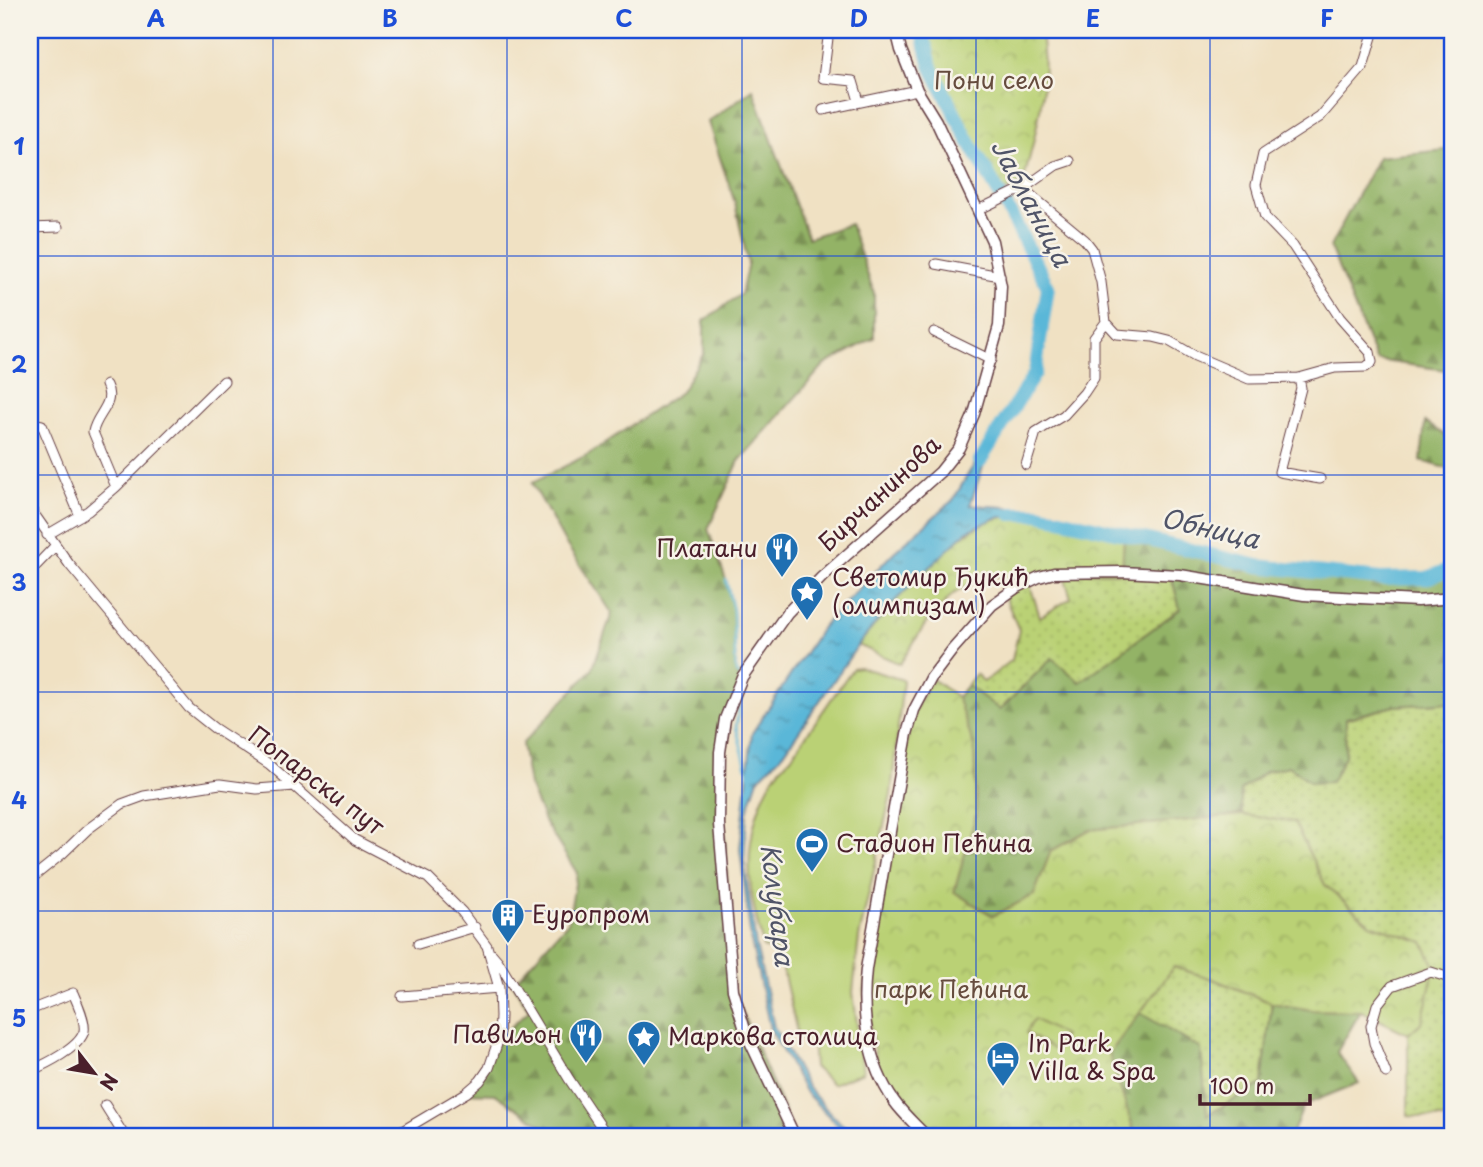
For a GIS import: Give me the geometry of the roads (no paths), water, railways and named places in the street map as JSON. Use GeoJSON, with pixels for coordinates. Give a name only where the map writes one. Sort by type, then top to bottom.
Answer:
{"type":"FeatureCollection","features":[{"type":"Feature","properties":{"kind":"main road","name":"Бирчанинова"},"geometry":{"type":"LineString","coordinates":[[795,1137],[746,1033],[733,990],[719,812],[720,752],[725,719],[742,677],[787,613],[822,577],[940,472],[953,456],[971,424],[999,326],[1000,276],[992,241],[936,121],[917,90],[896,30]]}},
{"type":"Feature","properties":{"kind":"main road"},"geometry":{"type":"LineString","coordinates":[[927,1137],[895,1102],[878,1072],[865,1022],[866,969],[910,722],[931,678],[992,605],[1016,588],[1039,577],[1071,571],[1171,573],[1274,591],[1322,596],[1417,601],[1453,598]]}},
{"type":"Feature","properties":{"kind":"street"},"geometry":{"type":"LineString","coordinates":[[829,30],[823,78],[853,81],[859,101]]}},
{"type":"Feature","properties":{"kind":"street"},"geometry":{"type":"LineString","coordinates":[[1022,191],[1085,240],[1092,249],[1101,282],[1106,322],[1117,334],[1169,341],[1195,356],[1249,379],[1299,378],[1335,368],[1366,367],[1372,362],[1370,352],[1340,318],[1293,246],[1265,217],[1256,185],[1263,154],[1320,117],[1363,67],[1374,30]]}},
{"type":"Feature","properties":{"kind":"street"},"geometry":{"type":"LineString","coordinates":[[824,110],[917,90]]}},
{"type":"Feature","properties":{"kind":"street"},"geometry":{"type":"LineString","coordinates":[[978,210],[1022,191],[1055,166],[1070,161]]}},
{"type":"Feature","properties":{"kind":"street"},"geometry":{"type":"LineString","coordinates":[[30,228],[58,227]]}},
{"type":"Feature","properties":{"kind":"street"},"geometry":{"type":"LineString","coordinates":[[936,264],[1000,276]]}},
{"type":"Feature","properties":{"kind":"street"},"geometry":{"type":"LineString","coordinates":[[1026,466],[1036,432],[1064,415],[1094,378],[1094,338],[1106,322]]}},
{"type":"Feature","properties":{"kind":"street"},"geometry":{"type":"LineString","coordinates":[[934,332],[991,360]]}},
{"type":"Feature","properties":{"kind":"street"},"geometry":{"type":"LineString","coordinates":[[1299,378],[1301,388],[1279,472],[1320,479]]}},
{"type":"Feature","properties":{"kind":"street"},"geometry":{"type":"LineString","coordinates":[[47,535],[80,516],[116,487],[224,381]]}},
{"type":"Feature","properties":{"kind":"street"},"geometry":{"type":"LineString","coordinates":[[106,385],[109,401],[93,432],[116,487]]}},
{"type":"Feature","properties":{"kind":"street"},"geometry":{"type":"LineString","coordinates":[[30,434],[37,424],[42,425],[80,516]]}},
{"type":"Feature","properties":{"kind":"street","name":"Попарски пут"},"geometry":{"type":"LineString","coordinates":[[30,508],[55,546],[189,708],[205,723],[269,764],[360,843],[428,878],[475,927],[490,953],[499,988],[500,1016],[499,1038],[485,1075],[466,1093],[392,1137]]}},
{"type":"Feature","properties":{"kind":"street"},"geometry":{"type":"LineString","coordinates":[[30,572],[55,546]]}},
{"type":"Feature","properties":{"kind":"street"},"geometry":{"type":"LineString","coordinates":[[32,878],[122,803],[144,796],[220,784],[257,789],[295,786]]}},
{"type":"Feature","properties":{"kind":"street"},"geometry":{"type":"LineString","coordinates":[[418,944],[475,927]]}},
{"type":"Feature","properties":{"kind":"street"},"geometry":{"type":"LineString","coordinates":[[490,953],[498,961],[569,1079],[608,1137]]}},
{"type":"Feature","properties":{"kind":"street"},"geometry":{"type":"LineString","coordinates":[[1386,1073],[1374,1043],[1371,1026],[1377,1005],[1392,986],[1431,972],[1453,979]]}},
{"type":"Feature","properties":{"kind":"street"},"geometry":{"type":"LineString","coordinates":[[402,996],[499,988]]}},
{"type":"Feature","properties":{"kind":"street"},"geometry":{"type":"LineString","coordinates":[[30,1010],[73,993],[83,1024],[82,1035],[57,1058],[30,1071]]}},
{"type":"Feature","properties":{"kind":"street"},"geometry":{"type":"LineString","coordinates":[[105,1105],[124,1137]]}},
{"type":"Feature","properties":{"kind":"water"},"geometry":{"type":"Polygon","coordinates":[[[992,440],[970,505],[1006,507],[1037,513],[996,518],[967,531],[890,606],[858,645],[784,753],[758,779],[747,812],[744,861],[756,946],[774,1027],[808,1088],[856,1137],[849,1137],[806,1093],[770,1029],[751,941],[740,849],[752,733],[823,626],[893,553],[953,500],[992,440]]]}},
{"type":"Feature","properties":{"kind":"waterway","name":"Јабланица"},"geometry":{"type":"LineString","coordinates":[[922,30],[931,66],[1048,287],[1035,373],[980,461]]}},
{"type":"Feature","properties":{"kind":"waterway","name":"Обница"},"geometry":{"type":"LineString","coordinates":[[1011,514],[1039,514],[1258,566],[1380,579],[1427,578],[1453,568]]}},
{"type":"Feature","properties":{"kind":"waterway"},"geometry":{"type":"LineString","coordinates":[[726,580],[733,610],[736,673],[739,675]]}},
{"type":"Feature","properties":{"kind":"waterway"},"geometry":{"type":"LineString","coordinates":[[742,690],[736,727],[749,776]]}},
{"type":"Feature","properties":{"kind":"place","name":"Платани"},"geometry":{"type":"Point","coordinates":[782,579]}},
{"type":"Feature","properties":{"kind":"place","name":"Светомир Ђукић (олимпизам)"},"geometry":{"type":"Point","coordinates":[807,622]}},
{"type":"Feature","properties":{"kind":"place","name":"Стадион Пећина"},"geometry":{"type":"Point","coordinates":[812,874]}},
{"type":"Feature","properties":{"kind":"place","name":"Еуропром"},"geometry":{"type":"Point","coordinates":[508,945]}},
{"type":"Feature","properties":{"kind":"place","name":"Павиљон"},"geometry":{"type":"Point","coordinates":[586,1065]}},
{"type":"Feature","properties":{"kind":"place","name":"Маркова столица"},"geometry":{"type":"Point","coordinates":[644,1067]}},
{"type":"Feature","properties":{"kind":"place","name":"In Park Villa & Spa"},"geometry":{"type":"Point","coordinates":[1003,1088]}},
{"type":"Feature","properties":{"kind":"park label","name":"Пони село"},"geometry":{"type":"Point","coordinates":[994,81]}},
{"type":"Feature","properties":{"kind":"park label","name":"парк Пећина"},"geometry":{"type":"Point","coordinates":[951,990]}},
{"type":"Feature","properties":{"kind":"water label","name":"Колубара"},"geometry":{"type":"Point","coordinates":[777,905]}}]}
